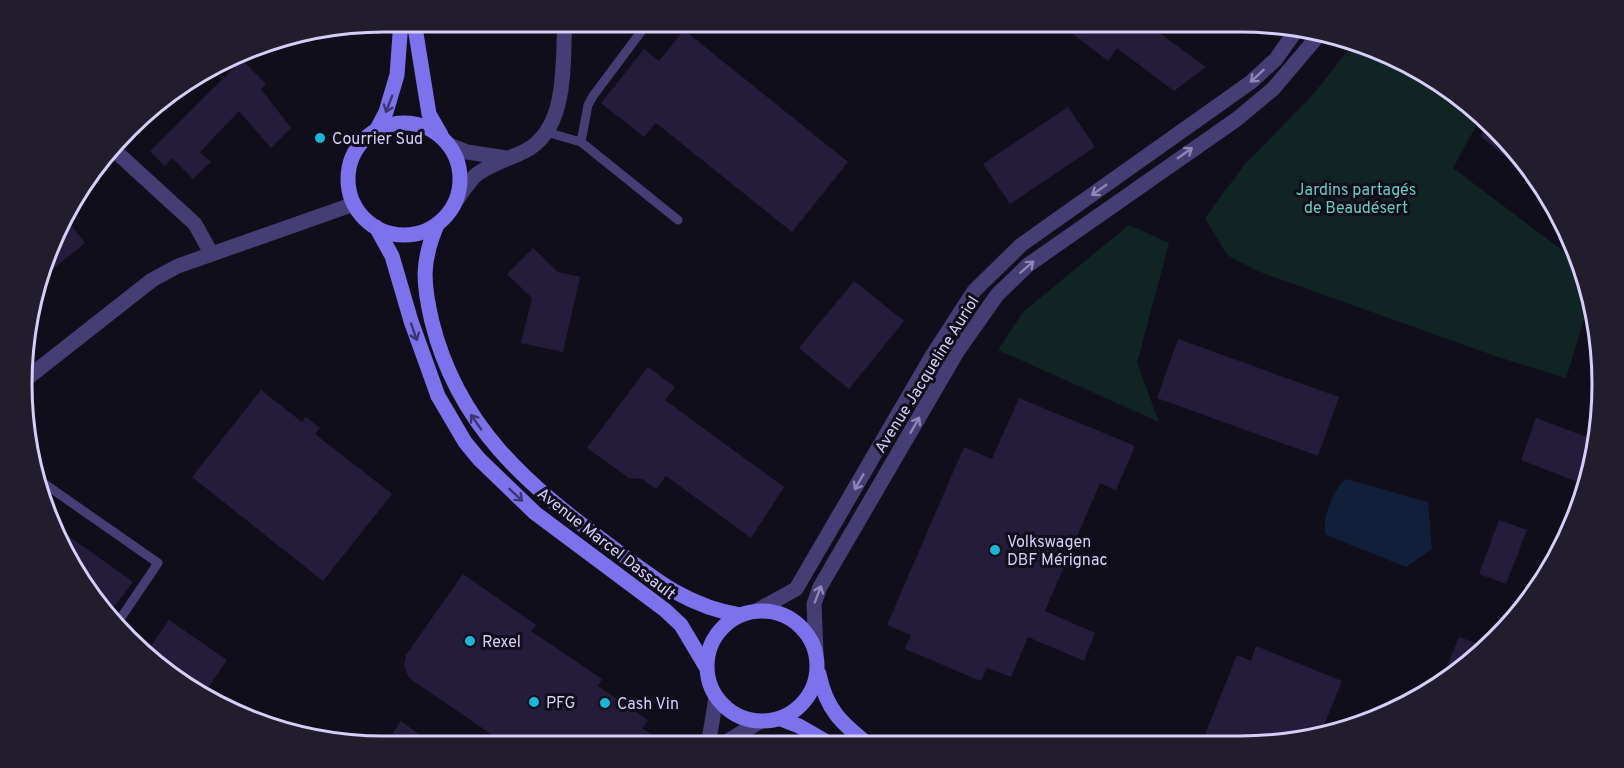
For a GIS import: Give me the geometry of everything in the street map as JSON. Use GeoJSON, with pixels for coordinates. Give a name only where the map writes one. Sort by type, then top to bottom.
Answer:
{"type":"FeatureCollection","features":[{"type":"Feature","properties":{"kind":"main road"},"geometry":{"type":"LineString","coordinates":[[376,131],[393,95],[400,32]]}},
{"type":"Feature","properties":{"kind":"main road"},"geometry":{"type":"LineString","coordinates":[[416,32],[429,114],[446,141],[460,172],[456,201],[448,214],[436,225],[422,232],[406,235],[391,233],[376,227],[354,204],[349,188],[349,171],[353,155],[363,141],[376,131],[392,124],[410,123],[427,128],[446,141]]}},
{"type":"Feature","properties":{"kind":"main road","name":"Avenue Marcel Dassault"},"geometry":{"type":"LineString","coordinates":[[436,225],[429,243],[423,273],[428,306],[437,340],[451,376],[468,410],[489,441],[515,470],[545,496],[676,595],[719,612],[740,615]]}},
{"type":"Feature","properties":{"kind":"main road","name":"Avenue Marcel Dassault"},"geometry":{"type":"LineString","coordinates":[[376,227],[392,256],[411,321],[435,387],[465,442],[479,459],[536,513],[665,610],[681,625],[706,667]]}},
{"type":"Feature","properties":{"kind":"main road"},"geometry":{"type":"LineString","coordinates":[[818,671],[814,687],[795,712],[781,719],[759,722],[735,714],[716,698],[709,683],[706,667],[708,651],[715,636],[726,624],[740,615],[756,611],[776,612],[794,620],[808,634],[816,652],[824,698],[845,726],[857,736]]}},
{"type":"Feature","properties":{"kind":"main road"},"geometry":{"type":"LineString","coordinates":[[781,719],[816,736]]}},
{"type":"Feature","properties":{"kind":"street"},"geometry":{"type":"LineString","coordinates":[[456,201],[475,176],[506,158],[526,150],[546,132],[558,109],[564,32]]}},
{"type":"Feature","properties":{"kind":"street","name":"Avenue Jacqueline Auriol"},"geometry":{"type":"LineString","coordinates":[[756,611],[796,589],[932,356],[974,291],[1021,245],[1251,82],[1276,59],[1292,36]]}},
{"type":"Feature","properties":{"kind":"street","name":"Avenue Jacqueline Auriol"},"geometry":{"type":"LineString","coordinates":[[816,652],[814,604],[820,587],[957,352],[997,295],[1028,265],[1237,119],[1273,89],[1315,40]]}},
{"type":"Feature","properties":{"kind":"street"},"geometry":{"type":"LineString","coordinates":[[446,141],[477,154],[506,158]]}},
{"type":"Feature","properties":{"kind":"street"},"geometry":{"type":"LineString","coordinates":[[118,153],[195,224],[211,253]]}},
{"type":"Feature","properties":{"kind":"street"},"geometry":{"type":"LineString","coordinates":[[32,374],[152,280],[211,253],[354,204]]}},
{"type":"Feature","properties":{"kind":"street"},"geometry":{"type":"LineString","coordinates":[[710,736],[716,698]]}},
{"type":"Feature","properties":{"kind":"street"},"geometry":{"type":"LineString","coordinates":[[736,736],[759,722]]}},
{"type":"Feature","properties":{"kind":"lane"},"geometry":{"type":"LineString","coordinates":[[581,142],[588,105],[641,32]]}},
{"type":"Feature","properties":{"kind":"lane"},"geometry":{"type":"LineString","coordinates":[[546,132],[581,142],[678,220]]}},
{"type":"Feature","properties":{"kind":"lane"},"geometry":{"type":"LineString","coordinates":[[47,485],[158,563],[121,618]]}},
{"type":"Feature","properties":{"kind":"green space","name":"Jardins partagés de Beaudésert"},"geometry":{"type":"Polygon","coordinates":[[[1349,49],[1375,58],[1416,79],[1455,104],[1477,124],[1453,168],[1568,255],[1574,271],[1586,314],[1566,378],[1498,357],[1260,272],[1227,255],[1205,218],[1245,164],[1311,97],[1349,49]]]}},
{"type":"Feature","properties":{"kind":"green space"},"geometry":{"type":"Polygon","coordinates":[[[1129,225],[1169,243],[1137,363],[1159,422],[998,350],[1023,312],[1129,225]]]}},
{"type":"Feature","properties":{"kind":"water"},"geometry":{"type":"Polygon","coordinates":[[[1346,479],[1428,502],[1432,549],[1406,567],[1326,535],[1325,522],[1329,505],[1341,483],[1346,479]]]}},
{"type":"Feature","properties":{"kind":"building"},"geometry":{"type":"Polygon","coordinates":[[[682,32],[686,32],[848,162],[792,232],[656,123],[644,137],[601,103],[644,49],[659,61],[682,32]]]}},
{"type":"Feature","properties":{"kind":"building"},"geometry":{"type":"Polygon","coordinates":[[[1070,32],[1158,32],[1206,67],[1174,91],[1117,48],[1108,61],[1070,32]]]}},
{"type":"Feature","properties":{"kind":"building"},"geometry":{"type":"Polygon","coordinates":[[[243,61],[266,84],[261,89],[291,128],[271,148],[239,111],[200,152],[211,162],[193,179],[172,158],[165,166],[150,151],[243,61]]]}},
{"type":"Feature","properties":{"kind":"building"},"geometry":{"type":"Polygon","coordinates":[[[1068,107],[1095,147],[1010,204],[983,164],[1068,107]]]}},
{"type":"Feature","properties":{"kind":"building"},"geometry":{"type":"Polygon","coordinates":[[[1485,131],[1519,168],[1519,168],[1480,136],[1485,131]]]}},
{"type":"Feature","properties":{"kind":"building"},"geometry":{"type":"Polygon","coordinates":[[[70,224],[85,243],[50,271],[70,224]]]}},
{"type":"Feature","properties":{"kind":"building"},"geometry":{"type":"Polygon","coordinates":[[[533,248],[558,272],[580,277],[563,352],[521,343],[532,298],[507,274],[533,248]]]}},
{"type":"Feature","properties":{"kind":"building"},"geometry":{"type":"Polygon","coordinates":[[[854,281],[904,321],[849,389],[799,348],[854,281]]]}},
{"type":"Feature","properties":{"kind":"building"},"geometry":{"type":"Polygon","coordinates":[[[1178,339],[1339,397],[1318,456],[1157,398],[1178,339]]]}},
{"type":"Feature","properties":{"kind":"building"},"geometry":{"type":"Polygon","coordinates":[[[648,367],[675,387],[665,400],[784,487],[751,538],[666,476],[656,489],[642,479],[629,478],[587,448],[648,367]]]}},
{"type":"Feature","properties":{"kind":"building"},"geometry":{"type":"Polygon","coordinates":[[[261,390],[302,422],[306,417],[320,428],[315,434],[392,494],[323,581],[192,477],[261,390]]]}},
{"type":"Feature","properties":{"kind":"building","name":"Volkswagen DBF Mérignac"},"geometry":{"type":"Polygon","coordinates":[[[1019,398],[1135,446],[1116,490],[1100,483],[1045,611],[1095,633],[1084,661],[1028,637],[1011,677],[987,668],[981,681],[905,649],[911,635],[887,625],[964,447],[992,459],[1019,398]]]}},
{"type":"Feature","properties":{"kind":"building"},"geometry":{"type":"Polygon","coordinates":[[[1536,418],[1588,438],[1578,482],[1521,460],[1536,418]]]}},
{"type":"Feature","properties":{"kind":"building"},"geometry":{"type":"Polygon","coordinates":[[[1499,520],[1527,530],[1506,584],[1479,574],[1499,520]]]}},
{"type":"Feature","properties":{"kind":"building"},"geometry":{"type":"Polygon","coordinates":[[[65,533],[133,582],[113,609],[91,580],[65,533]]]}},
{"type":"Feature","properties":{"kind":"building"},"geometry":{"type":"Polygon","coordinates":[[[463,574],[536,625],[531,631],[602,679],[598,686],[648,720],[642,728],[654,736],[494,736],[409,678],[404,666],[406,655],[463,574]]]}},
{"type":"Feature","properties":{"kind":"building"},"geometry":{"type":"Polygon","coordinates":[[[169,620],[227,660],[208,689],[169,664],[150,647],[169,620]]]}},
{"type":"Feature","properties":{"kind":"building"},"geometry":{"type":"Polygon","coordinates":[[[1459,637],[1477,644],[1455,664],[1445,671],[1459,637]]]}},
{"type":"Feature","properties":{"kind":"building"},"geometry":{"type":"Polygon","coordinates":[[[1256,646],[1342,681],[1324,726],[1263,736],[1204,736],[1237,655],[1251,661],[1256,646]]]}},
{"type":"Feature","properties":{"kind":"building"},"geometry":{"type":"Polygon","coordinates":[[[401,721],[421,736],[391,736],[401,721]]]}},
{"type":"Feature","properties":{"kind":"place","name":"Courrier Sud"},"geometry":{"type":"Point","coordinates":[320,138]}},
{"type":"Feature","properties":{"kind":"place","name":"Volkswagen DBF Mérignac"},"geometry":{"type":"Point","coordinates":[995,550]}},
{"type":"Feature","properties":{"kind":"place","name":"Rexel"},"geometry":{"type":"Point","coordinates":[470,641]}},
{"type":"Feature","properties":{"kind":"place","name":"PFG"},"geometry":{"type":"Point","coordinates":[534,702]}},
{"type":"Feature","properties":{"kind":"place","name":"Cash Vin"},"geometry":{"type":"Point","coordinates":[605,703]}}]}
